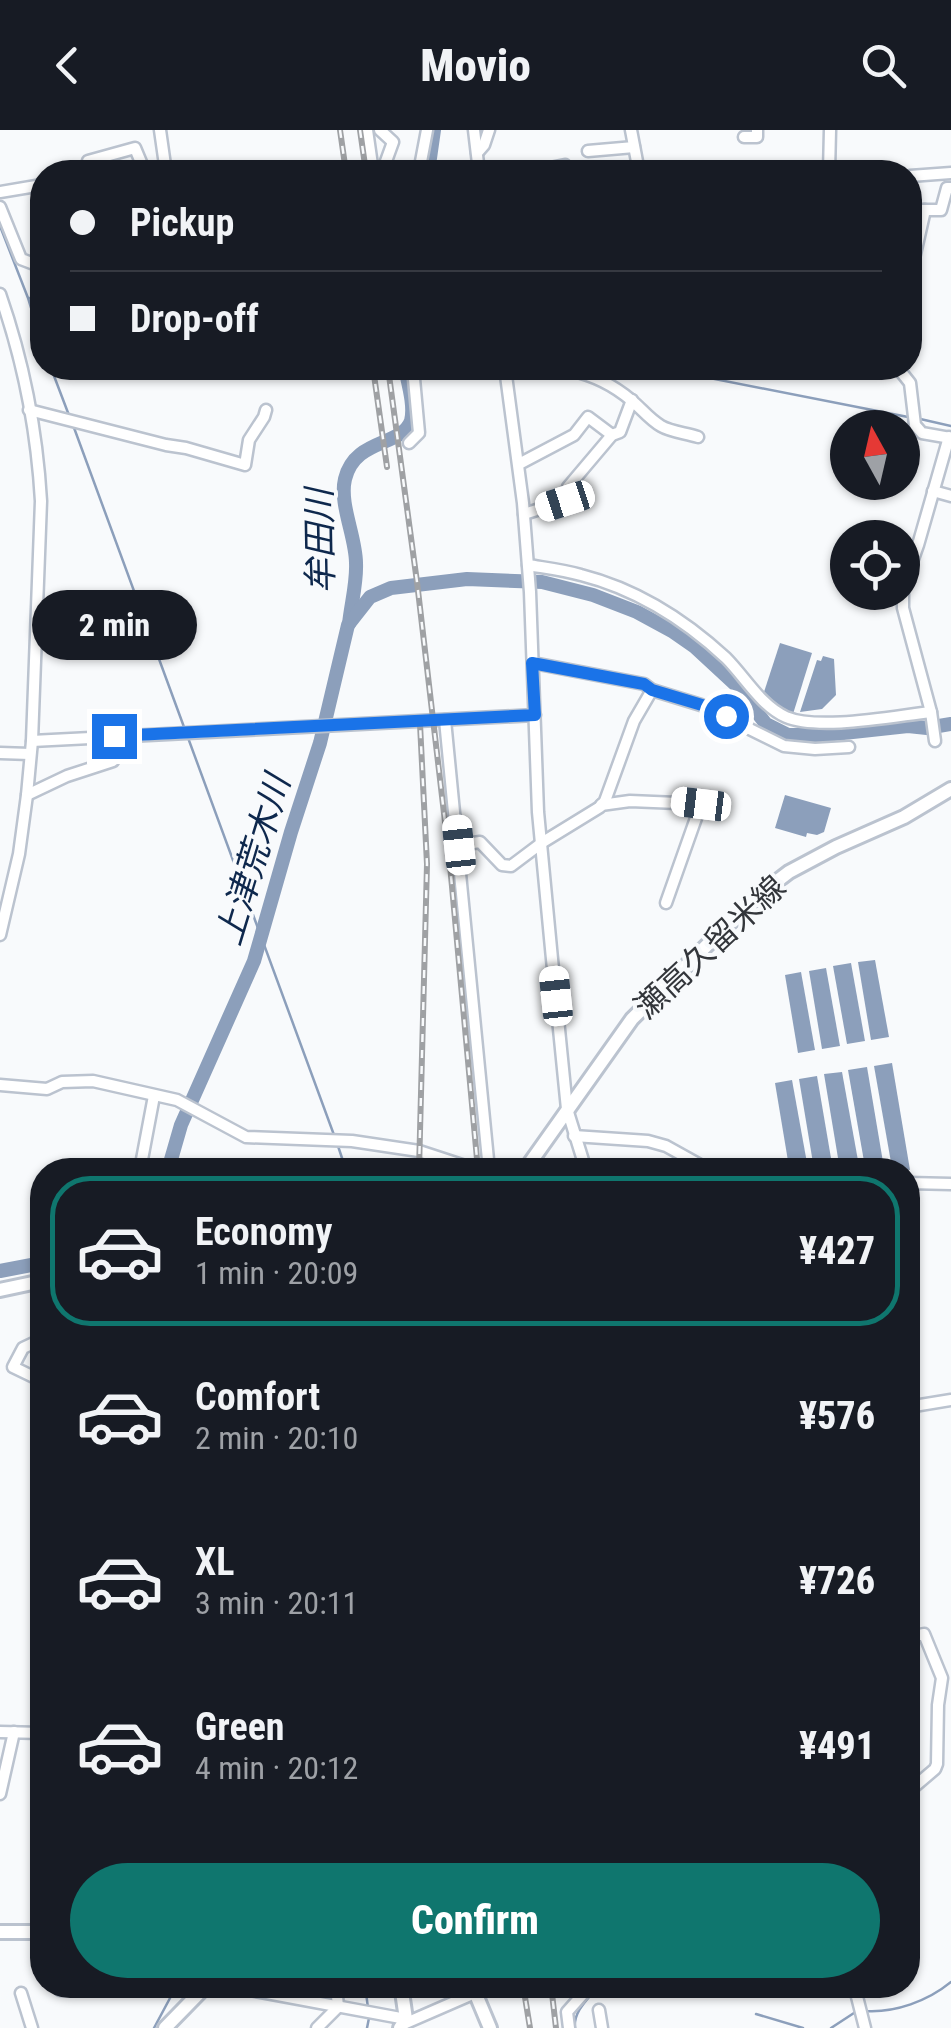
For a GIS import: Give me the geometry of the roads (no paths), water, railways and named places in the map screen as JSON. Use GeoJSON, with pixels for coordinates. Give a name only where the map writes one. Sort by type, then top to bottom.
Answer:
{"type":"FeatureCollection","features":[{"type":"Feature","properties":{"kind":"main road","name":"瀬高久留米線"},"geometry":{"type":"LineString","coordinates":[[534,1158],[632,1019],[756,898],[788,872],[904,818],[951,789]]}},
{"type":"Feature","properties":{"kind":"main road"},"geometry":{"type":"LineString","coordinates":[[0,1290],[30,1284]]}},
{"type":"Feature","properties":{"kind":"main road"},"geometry":{"type":"LineString","coordinates":[[0,1932],[30,1932]]}},
{"type":"Feature","properties":{"kind":"main road"},"geometry":{"type":"LineString","coordinates":[[165,2028],[194,1998]]}},
{"type":"Feature","properties":{"kind":"main road"},"geometry":{"type":"LineString","coordinates":[[402,1998],[405,2024]]}},
{"type":"Feature","properties":{"kind":"main road"},"geometry":{"type":"LineString","coordinates":[[478,1998],[490,2028]]}},
{"type":"Feature","properties":{"kind":"street"},"geometry":{"type":"LineString","coordinates":[[160,130],[164,160]]}},
{"type":"Feature","properties":{"kind":"street"},"geometry":{"type":"LineString","coordinates":[[367,130],[371,160]]}},
{"type":"Feature","properties":{"kind":"street"},"geometry":{"type":"LineString","coordinates":[[380,130],[393,142],[386,160]]}},
{"type":"Feature","properties":{"kind":"street"},"geometry":{"type":"LineString","coordinates":[[420,160],[426,130]]}},
{"type":"Feature","properties":{"kind":"street"},"geometry":{"type":"LineString","coordinates":[[474,130],[478,160]]}},
{"type":"Feature","properties":{"kind":"street"},"geometry":{"type":"LineString","coordinates":[[477,153],[489,130]]}},
{"type":"Feature","properties":{"kind":"street"},"geometry":{"type":"LineString","coordinates":[[631,130],[637,160]]}},
{"type":"Feature","properties":{"kind":"street"},"geometry":{"type":"LineString","coordinates":[[744,137],[757,137],[757,130]]}},
{"type":"Feature","properties":{"kind":"street"},"geometry":{"type":"LineString","coordinates":[[829,160],[830,130]]}},
{"type":"Feature","properties":{"kind":"street"},"geometry":{"type":"LineString","coordinates":[[588,151],[634,147]]}},
{"type":"Feature","properties":{"kind":"street"},"geometry":{"type":"LineString","coordinates":[[92,160],[135,148],[140,160]]}},
{"type":"Feature","properties":{"kind":"street"},"geometry":{"type":"LineString","coordinates":[[922,175],[951,173]]}},
{"type":"Feature","properties":{"kind":"street"},"geometry":{"type":"LineString","coordinates":[[0,192],[30,187]]}},
{"type":"Feature","properties":{"kind":"street"},"geometry":{"type":"LineString","coordinates":[[922,210],[941,210],[947,188],[951,188]]}},
{"type":"Feature","properties":{"kind":"street"},"geometry":{"type":"LineString","coordinates":[[0,206],[21,259],[30,262]]}},
{"type":"Feature","properties":{"kind":"street"},"geometry":{"type":"LineString","coordinates":[[922,226],[926,210]]}},
{"type":"Feature","properties":{"kind":"street"},"geometry":{"type":"LineString","coordinates":[[0,294],[29,410],[41,501],[27,795],[20,854],[0,935]]}},
{"type":"Feature","properties":{"kind":"street"},"geometry":{"type":"LineString","coordinates":[[409,444],[420,433],[415,380]]}},
{"type":"Feature","properties":{"kind":"street"},"geometry":{"type":"LineString","coordinates":[[507,380],[528,564],[541,844],[567,1109],[582,1158]]}},
{"type":"Feature","properties":{"kind":"street"},"geometry":{"type":"LineString","coordinates":[[602,380],[664,429],[698,437]]}},
{"type":"Feature","properties":{"kind":"street"},"geometry":{"type":"LineString","coordinates":[[908,380],[915,425],[922,433],[950,438],[902,586],[903,608],[935,741]]}},
{"type":"Feature","properties":{"kind":"street"},"geometry":{"type":"LineString","coordinates":[[524,514],[565,501],[568,487],[612,435],[620,432],[632,400]]}},
{"type":"Feature","properties":{"kind":"street"},"geometry":{"type":"LineString","coordinates":[[29,410],[245,464],[250,440],[266,410]]}},
{"type":"Feature","properties":{"kind":"street"},"geometry":{"type":"LineString","coordinates":[[519,464],[574,435],[588,417],[612,435]]}},
{"type":"Feature","properties":{"kind":"street"},"geometry":{"type":"LineString","coordinates":[[934,492],[951,496]]}},
{"type":"Feature","properties":{"kind":"street"},"geometry":{"type":"LineString","coordinates":[[528,564],[581,574],[622,588],[690,626],[783,716],[802,722],[849,721],[931,712]]}},
{"type":"Feature","properties":{"kind":"street"},"geometry":{"type":"LineString","coordinates":[[532,663],[644,684],[702,705],[784,746],[850,747]]}},
{"type":"Feature","properties":{"kind":"street"},"geometry":{"type":"LineString","coordinates":[[601,806],[634,720],[652,690]]}},
{"type":"Feature","properties":{"kind":"street"},"geometry":{"type":"LineString","coordinates":[[32,741],[535,715]]}},
{"type":"Feature","properties":{"kind":"street"},"geometry":{"type":"LineString","coordinates":[[446,720],[488,1158]]}},
{"type":"Feature","properties":{"kind":"street"},"geometry":{"type":"LineString","coordinates":[[27,795],[113,761],[114,736]]}},
{"type":"Feature","properties":{"kind":"street"},"geometry":{"type":"LineString","coordinates":[[0,753],[30,754]]}},
{"type":"Feature","properties":{"kind":"street"},"geometry":{"type":"LineString","coordinates":[[459,845],[480,842],[510,866],[601,806],[630,801],[701,804],[666,903]]}},
{"type":"Feature","properties":{"kind":"street"},"geometry":{"type":"LineString","coordinates":[[0,1086],[47,1089],[62,1082],[93,1081],[177,1100],[246,1137],[352,1141],[440,1158]]}},
{"type":"Feature","properties":{"kind":"street"},"geometry":{"type":"LineString","coordinates":[[142,1158],[154,1096]]}},
{"type":"Feature","properties":{"kind":"street"},"geometry":{"type":"LineString","coordinates":[[574,1136],[648,1141],[688,1158]]}},
{"type":"Feature","properties":{"kind":"street"},"geometry":{"type":"LineString","coordinates":[[920,1183],[951,1184]]}},
{"type":"Feature","properties":{"kind":"street"},"geometry":{"type":"LineString","coordinates":[[30,1345],[23,1348],[13,1367],[30,1376]]}},
{"type":"Feature","properties":{"kind":"street"},"geometry":{"type":"LineString","coordinates":[[920,1406],[951,1400]]}},
{"type":"Feature","properties":{"kind":"street"},"geometry":{"type":"LineString","coordinates":[[920,1635],[924,1634],[942,1678],[937,1764],[920,1782]]}},
{"type":"Feature","properties":{"kind":"street"},"geometry":{"type":"LineString","coordinates":[[0,1732],[30,1733]]}},
{"type":"Feature","properties":{"kind":"street"},"geometry":{"type":"LineString","coordinates":[[0,1794],[14,1732]]}},
{"type":"Feature","properties":{"kind":"street"},"geometry":{"type":"LineString","coordinates":[[21,1993],[32,2028]]}},
{"type":"Feature","properties":{"kind":"street"},"geometry":{"type":"LineString","coordinates":[[291,1998],[405,2024],[456,1998]]}},
{"type":"Feature","properties":{"kind":"street"},"geometry":{"type":"LineString","coordinates":[[337,1998],[338,2007]]}},
{"type":"Feature","properties":{"kind":"street"},"geometry":{"type":"LineString","coordinates":[[568,2028],[567,2012],[579,1998]]}},
{"type":"Feature","properties":{"kind":"street"},"geometry":{"type":"LineString","coordinates":[[857,1998],[864,2028]]}},
{"type":"Feature","properties":{"kind":"street"},"geometry":{"type":"LineString","coordinates":[[317,2028],[338,2007]]}},
{"type":"Feature","properties":{"kind":"street"},"geometry":{"type":"LineString","coordinates":[[599,2010],[602,2028]]}},
{"type":"Feature","properties":{"kind":"water"},"geometry":{"type":"Polygon","coordinates":[[[780,643],[812,653],[793,714],[764,692],[780,643]]]}},
{"type":"Feature","properties":{"kind":"water"},"geometry":{"type":"Polygon","coordinates":[[[823,656],[834,659],[836,695],[822,709],[800,712],[817,660],[821,661],[823,656]]]}},
{"type":"Feature","properties":{"kind":"water"},"geometry":{"type":"Polygon","coordinates":[[[785,795],[831,808],[824,832],[807,833],[806,837],[775,828],[785,795]]]}},
{"type":"Feature","properties":{"kind":"water"},"geometry":{"type":"Polygon","coordinates":[[[875,960],[889,1037],[871,1040],[858,962],[875,960]]]}},
{"type":"Feature","properties":{"kind":"water"},"geometry":{"type":"Polygon","coordinates":[[[851,963],[865,1041],[847,1044],[833,966],[851,963]]]}},
{"type":"Feature","properties":{"kind":"water"},"geometry":{"type":"Polygon","coordinates":[[[826,968],[840,1046],[822,1049],[809,971],[826,968]]]}},
{"type":"Feature","properties":{"kind":"water"},"geometry":{"type":"Polygon","coordinates":[[[801,972],[815,1050],[798,1053],[785,975],[801,972]]]}},
{"type":"Feature","properties":{"kind":"water"},"geometry":{"type":"Polygon","coordinates":[[[892,1063],[908,1158],[890,1158],[874,1066],[892,1063]]]}},
{"type":"Feature","properties":{"kind":"water"},"geometry":{"type":"Polygon","coordinates":[[[867,1067],[882,1158],[863,1158],[848,1070],[867,1067]]]}},
{"type":"Feature","properties":{"kind":"water"},"geometry":{"type":"Polygon","coordinates":[[[842,1072],[858,1158],[838,1158],[824,1074],[842,1072]]]}},
{"type":"Feature","properties":{"kind":"water"},"geometry":{"type":"Polygon","coordinates":[[[817,1076],[831,1158],[812,1158],[799,1079],[817,1076]]]}},
{"type":"Feature","properties":{"kind":"water"},"geometry":{"type":"Polygon","coordinates":[[[792,1080],[806,1158],[788,1158],[775,1083],[792,1080]]]}},
{"type":"Feature","properties":{"kind":"waterway","name":"牟田川"},"geometry":{"type":"LineString","coordinates":[[430,160],[434,130]]}},
{"type":"Feature","properties":{"kind":"waterway"},"geometry":{"type":"LineString","coordinates":[[0,226],[30,305]]}},
{"type":"Feature","properties":{"kind":"waterway"},"geometry":{"type":"LineString","coordinates":[[56,380],[70,418]]}},
{"type":"Feature","properties":{"kind":"waterway","name":"牟田川"},"geometry":{"type":"LineString","coordinates":[[349,624],[356,563],[344,499],[345,479],[358,456],[406,429],[412,415],[407,380]]}},
{"type":"Feature","properties":{"kind":"waterway"},"geometry":{"type":"LineString","coordinates":[[720,380],[872,410]]}},
{"type":"Feature","properties":{"kind":"waterway"},"geometry":{"type":"LineString","coordinates":[[920,419],[951,426]]}},
{"type":"Feature","properties":{"kind":"waterway"},"geometry":{"type":"LineString","coordinates":[[73,425],[184,727]]}},
{"type":"Feature","properties":{"kind":"waterway","name":"上津荒木川"},"geometry":{"type":"LineString","coordinates":[[171,1158],[181,1125],[254,961],[320,743],[348,625],[370,597],[391,588],[467,579],[542,582],[593,595],[672,631],[735,684],[766,724],[788,735],[951,724]]}},
{"type":"Feature","properties":{"kind":"waterway","name":"上津荒木川"},"geometry":{"type":"LineString","coordinates":[[187,735],[334,1135]]}},
{"type":"Feature","properties":{"kind":"waterway"},"geometry":{"type":"LineString","coordinates":[[337,1143],[342,1158]]}},
{"type":"Feature","properties":{"kind":"waterway","name":"上津荒木川"},"geometry":{"type":"LineString","coordinates":[[0,1271],[30,1265]]}},
{"type":"Feature","properties":{"kind":"waterway"},"geometry":{"type":"LineString","coordinates":[[865,2011],[911,2004],[951,1982]]}},
{"type":"Feature","properties":{"kind":"waterway"},"geometry":{"type":"LineString","coordinates":[[154,2028],[170,1998]]}},
{"type":"Feature","properties":{"kind":"waterway"},"geometry":{"type":"LineString","coordinates":[[367,1998],[368,2008]]}},
{"type":"Feature","properties":{"kind":"waterway"},"geometry":{"type":"LineString","coordinates":[[575,2028],[579,2010],[589,1998]]}},
{"type":"Feature","properties":{"kind":"waterway"},"geometry":{"type":"LineString","coordinates":[[831,2028],[857,2011]]}},
{"type":"Feature","properties":{"kind":"waterway"},"geometry":{"type":"LineString","coordinates":[[756,2014],[803,2028]]}},
{"type":"Feature","properties":{"kind":"waterway"},"geometry":{"type":"LineString","coordinates":[[367,2028],[369,2018]]}},
{"type":"Feature","properties":{"kind":"railway"},"geometry":{"type":"LineString","coordinates":[[340,130],[344,160]]}},
{"type":"Feature","properties":{"kind":"railway"},"geometry":{"type":"LineString","coordinates":[[360,130],[364,160]]}},
{"type":"Feature","properties":{"kind":"railway"},"geometry":{"type":"LineString","coordinates":[[375,380],[387,467]]}},
{"type":"Feature","properties":{"kind":"railway"},"geometry":{"type":"LineString","coordinates":[[390,380],[450,865],[477,1158]]}},
{"type":"Feature","properties":{"kind":"railway"},"geometry":{"type":"LineString","coordinates":[[419,1158],[427,864],[420,724]]}},
{"type":"Feature","properties":{"kind":"railway"},"geometry":{"type":"LineString","coordinates":[[525,1998],[530,2028]]}},
{"type":"Feature","properties":{"kind":"railway"},"geometry":{"type":"LineString","coordinates":[[553,1998],[556,2028]]}}]}
